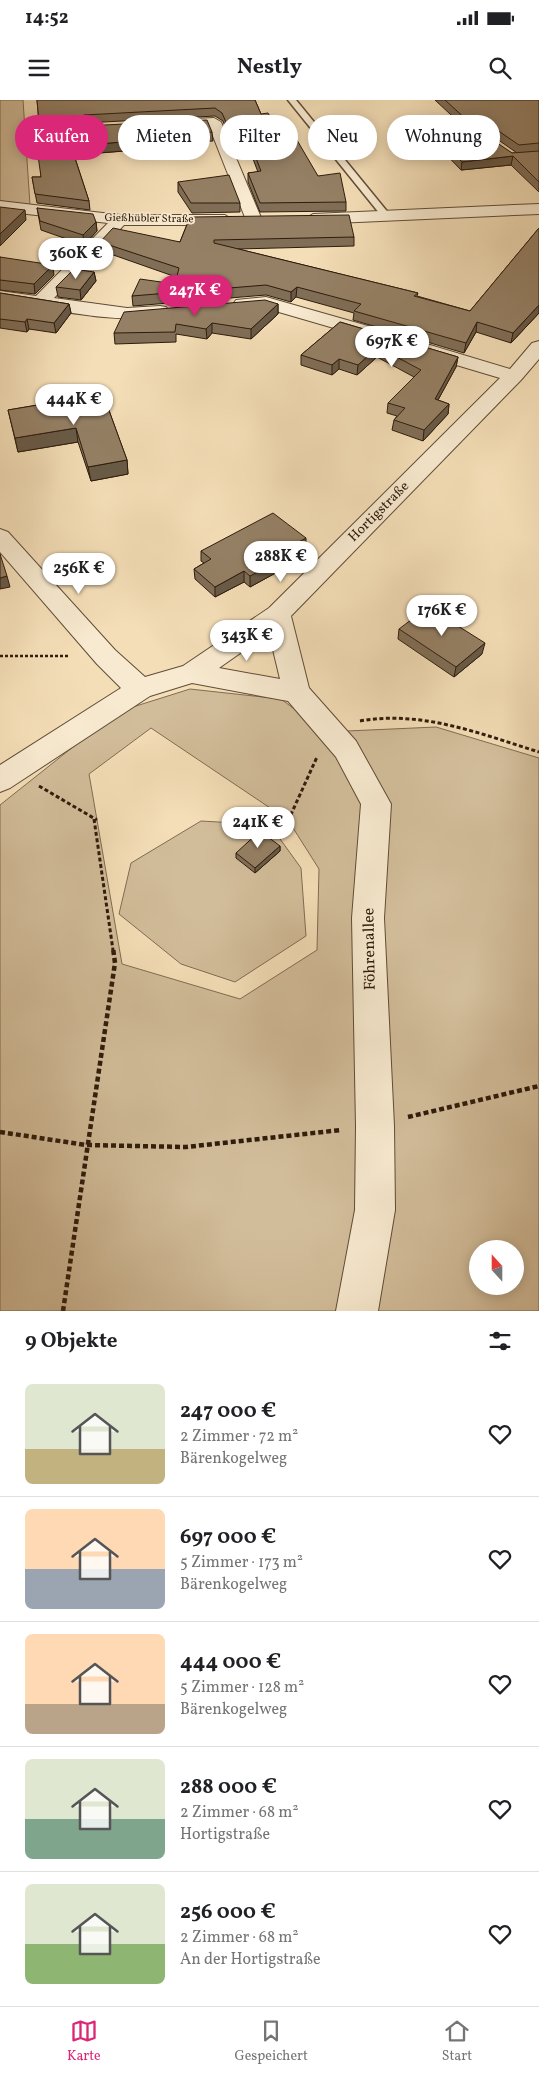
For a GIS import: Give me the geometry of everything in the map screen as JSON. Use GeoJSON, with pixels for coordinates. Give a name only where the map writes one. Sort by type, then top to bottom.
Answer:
{"type":"FeatureCollection","features":[{"type":"Feature","properties":{"kind":"street"},"geometry":{"type":"LineString","coordinates":[[210,122],[214,122],[254,220]]}},
{"type":"Feature","properties":{"kind":"street","name":"Gießhübler Straße"},"geometry":{"type":"LineString","coordinates":[[0,206],[120,220],[273,220]]}},
{"type":"Feature","properties":{"kind":"street"},"geometry":{"type":"LineString","coordinates":[[302,219],[387,218],[539,209]]}},
{"type":"Feature","properties":{"kind":"street"},"geometry":{"type":"LineString","coordinates":[[40,302],[120,220]]}},
{"type":"Feature","properties":{"kind":"street"},"geometry":{"type":"LineString","coordinates":[[0,296],[127,314],[177,310]]}},
{"type":"Feature","properties":{"kind":"street"},"geometry":{"type":"LineString","coordinates":[[227,306],[266,302],[390,339]]}},
{"type":"Feature","properties":{"kind":"street"},"geometry":{"type":"LineString","coordinates":[[409,345],[514,376]]}},
{"type":"Feature","properties":{"kind":"street","name":"Hortigstraße"},"geometry":{"type":"LineString","coordinates":[[6,776],[140,689],[192,673],[278,614],[514,376],[539,347]]}},
{"type":"Feature","properties":{"kind":"street"},"geometry":{"type":"LineString","coordinates":[[0,537],[106,657],[140,689]]}},
{"type":"Feature","properties":{"kind":"street","name":"Föhrenallee"},"geometry":{"type":"LineString","coordinates":[[278,614],[296,692],[346,750],[376,804],[368,918],[375,1126],[375,1210],[357,1311]]}},
{"type":"Feature","properties":{"kind":"street"},"geometry":{"type":"LineString","coordinates":[[192,673],[296,692]]}},
{"type":"Feature","properties":{"kind":"lane"},"geometry":{"type":"LineString","coordinates":[[292,100],[387,218]]}},
{"type":"Feature","properties":{"kind":"path"},"geometry":{"type":"LineString","coordinates":[[0,656],[106,657]]}},
{"type":"Feature","properties":{"kind":"path"},"geometry":{"type":"LineString","coordinates":[[288,820],[329,730],[375,717],[435,722],[539,752]]}},
{"type":"Feature","properties":{"kind":"path"},"geometry":{"type":"LineString","coordinates":[[6,776],[96,819],[115,963],[86,1145],[63,1311]]}},
{"type":"Feature","properties":{"kind":"path"},"geometry":{"type":"LineString","coordinates":[[0,1132],[86,1145],[186,1147],[375,1126],[495,1095],[539,1086]]}},
{"type":"Feature","properties":{"kind":"shaded area"},"geometry":{"type":"Polygon","coordinates":[[[0,100],[23,100],[24,115],[15,115],[15,160],[27,160],[30,205],[0,201],[0,100]]]}},
{"type":"Feature","properties":{"kind":"shaded area"},"geometry":{"type":"Polygon","coordinates":[[[190,689],[281,699],[325,732],[436,727],[539,758],[539,1311],[0,1311],[0,805],[117,712],[190,689]],[[151,728],[89,774],[122,964],[240,999],[317,950],[319,869],[288,820],[151,728]]]}},
{"type":"Feature","properties":{"kind":"shaded area"},"geometry":{"type":"Polygon","coordinates":[[[201,821],[270,825],[301,868],[306,936],[235,982],[181,964],[119,914],[131,863],[201,821]]]}},
{"type":"Feature","properties":{"kind":"building"},"geometry":{"type":"Polygon","coordinates":[[[37,100],[255,100],[261,114],[268,113],[269,115],[223,115],[215,108],[84,115],[38,115],[37,100]]]}},
{"type":"Feature","properties":{"kind":"building"},"geometry":{"type":"Polygon","coordinates":[[[445,100],[539,100],[539,143],[519,145],[500,132],[500,115],[461,115],[445,100]]]}},
{"type":"Feature","properties":{"kind":"building"},"geometry":{"type":"Polygon","coordinates":[[[118,124],[118,142],[108,143],[108,125],[118,124]]]}},
{"type":"Feature","properties":{"kind":"building"},"geometry":{"type":"Polygon","coordinates":[[[298,142],[318,176],[340,173],[346,202],[260,203],[248,173],[261,171],[257,160],[298,160],[298,142]]]}},
{"type":"Feature","properties":{"kind":"building"},"geometry":{"type":"Polygon","coordinates":[[[500,145],[512,153],[539,151],[539,182],[513,156],[500,158],[500,145]]]}},
{"type":"Feature","properties":{"kind":"building"},"geometry":{"type":"Polygon","coordinates":[[[39,160],[76,160],[89,201],[35,194],[32,177],[41,177],[39,160]]]}},
{"type":"Feature","properties":{"kind":"building"},"geometry":{"type":"Polygon","coordinates":[[[460,160],[479,160],[462,162],[460,160]]]}},
{"type":"Feature","properties":{"kind":"building"},"geometry":{"type":"Polygon","coordinates":[[[229,175],[240,203],[191,203],[178,182],[229,175]]]}},
{"type":"Feature","properties":{"kind":"building"},"geometry":{"type":"Polygon","coordinates":[[[0,207],[25,210],[0,234],[0,207]]]}},
{"type":"Feature","properties":{"kind":"building"},"geometry":{"type":"Polygon","coordinates":[[[37,208],[93,214],[96,222],[83,235],[40,221],[37,208]]]}},
{"type":"Feature","properties":{"kind":"building"},"geometry":{"type":"Polygon","coordinates":[[[349,215],[354,237],[214,240],[214,243],[418,293],[414,296],[470,311],[539,228],[539,305],[513,333],[477,322],[466,343],[354,311],[361,304],[297,287],[291,292],[266,285],[132,296],[140,279],[175,284],[179,268],[100,242],[113,228],[180,242],[190,217],[349,215]]]}},
{"type":"Feature","properties":{"kind":"building"},"geometry":{"type":"Polygon","coordinates":[[[0,257],[53,265],[34,284],[0,280],[0,257]]]}},
{"type":"Feature","properties":{"kind":"building"},"geometry":{"type":"Polygon","coordinates":[[[74,269],[94,272],[80,290],[56,287],[74,269]]]}},
{"type":"Feature","properties":{"kind":"building"},"geometry":{"type":"Polygon","coordinates":[[[0,293],[69,304],[54,323],[27,319],[25,322],[0,319],[0,293]]]}},
{"type":"Feature","properties":{"kind":"building"},"geometry":{"type":"Polygon","coordinates":[[[265,300],[278,304],[251,329],[212,323],[206,329],[176,324],[175,332],[114,333],[124,312],[265,300]]]}},
{"type":"Feature","properties":{"kind":"building"},"geometry":{"type":"Polygon","coordinates":[[[340,322],[458,357],[435,399],[449,404],[424,430],[394,420],[405,408],[388,403],[421,370],[378,347],[358,365],[339,359],[332,365],[301,355],[340,322]]]}},
{"type":"Feature","properties":{"kind":"building"},"geometry":{"type":"Polygon","coordinates":[[[103,394],[127,460],[88,467],[76,428],[15,438],[8,410],[103,394]]]}},
{"type":"Feature","properties":{"kind":"building"},"geometry":{"type":"Polygon","coordinates":[[[273,513],[306,538],[275,555],[282,560],[250,576],[244,571],[215,587],[194,569],[211,559],[201,551],[273,513]]]}},
{"type":"Feature","properties":{"kind":"building"},"geometry":{"type":"Polygon","coordinates":[[[0,554],[7,576],[0,578],[0,554]]]}},
{"type":"Feature","properties":{"kind":"building"},"geometry":{"type":"Polygon","coordinates":[[[428,607],[485,643],[456,667],[399,629],[428,607]]]}},
{"type":"Feature","properties":{"kind":"building"},"geometry":{"type":"Polygon","coordinates":[[[260,831],[280,846],[255,868],[236,853],[260,831]]]}}]}
